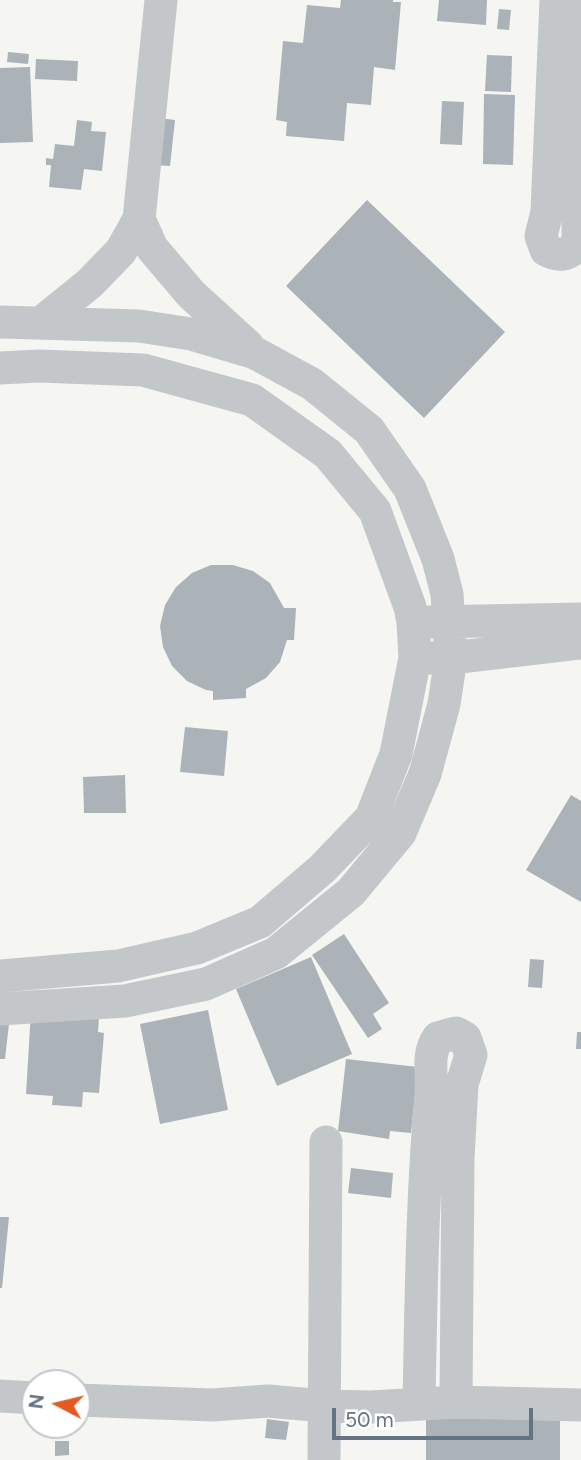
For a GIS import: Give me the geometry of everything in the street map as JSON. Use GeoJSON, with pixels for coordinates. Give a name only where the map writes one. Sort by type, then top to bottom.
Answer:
{"type":"FeatureCollection","features":[{"type":"Feature","properties":{"kind":"street"},"geometry":{"type":"LineString","coordinates":[[42,322],[90,283],[121,251],[139,219],[161,0]]}},
{"type":"Feature","properties":{"kind":"street"},"geometry":{"type":"LineString","coordinates":[[556,0],[547,212],[541,236],[546,250],[560,254],[569,253],[575,248],[578,239],[579,0]]}},
{"type":"Feature","properties":{"kind":"street"},"geometry":{"type":"LineString","coordinates":[[139,219],[152,248],[191,294],[255,353]]}},
{"type":"Feature","properties":{"kind":"street"},"geometry":{"type":"LineString","coordinates":[[0,322],[139,326],[178,332],[255,353],[312,384],[369,430],[410,489],[439,559],[447,594],[451,658],[444,704],[425,774],[400,833],[351,892],[276,953],[206,984],[125,1001],[0,1009]]}},
{"type":"Feature","properties":{"kind":"street"},"geometry":{"type":"LineString","coordinates":[[0,368],[39,366],[143,370],[251,400],[328,454],[375,511],[403,585],[413,622],[415,658],[396,754],[371,818],[322,869],[260,922],[197,947],[118,967],[0,976]]}},
{"type":"Feature","properties":{"kind":"street"},"geometry":{"type":"LineString","coordinates":[[413,622],[581,619]]}},
{"type":"Feature","properties":{"kind":"street"},"geometry":{"type":"LineString","coordinates":[[415,658],[451,658],[581,643]]}},
{"type":"Feature","properties":{"kind":"street"},"geometry":{"type":"LineString","coordinates":[[419,1402],[424,1170],[432,1080],[430,1057],[438,1038],[456,1033],[465,1038],[471,1055],[462,1084],[456,1402]]}},
{"type":"Feature","properties":{"kind":"street"},"geometry":{"type":"LineString","coordinates":[[324,1460],[326,1142]]}},
{"type":"Feature","properties":{"kind":"street"},"geometry":{"type":"LineString","coordinates":[[422,1244],[457,1245]]}},
{"type":"Feature","properties":{"kind":"street"},"geometry":{"type":"LineString","coordinates":[[0,1396],[21,1397]]}},
{"type":"Feature","properties":{"kind":"street"},"geometry":{"type":"LineString","coordinates":[[91,1401],[212,1405],[268,1401],[324,1406],[419,1402],[581,1405]]}},
{"type":"Feature","properties":{"kind":"building"},"geometry":{"type":"Polygon","coordinates":[[[341,0],[401,2],[395,70],[374,67],[371,105],[347,103],[344,141],[286,136],[287,122],[276,120],[283,41],[303,43],[307,5],[340,8],[341,0]]]}},
{"type":"Feature","properties":{"kind":"building"},"geometry":{"type":"Polygon","coordinates":[[[439,0],[487,0],[486,25],[437,21],[439,0]]]}},
{"type":"Feature","properties":{"kind":"building"},"geometry":{"type":"Polygon","coordinates":[[[499,9],[511,10],[509,30],[497,29],[499,9]]]}},
{"type":"Feature","properties":{"kind":"building"},"geometry":{"type":"Polygon","coordinates":[[[8,52],[29,54],[28,64],[7,62],[8,52]]]}},
{"type":"Feature","properties":{"kind":"building"},"geometry":{"type":"Polygon","coordinates":[[[487,55],[512,56],[511,92],[485,91],[487,55]]]}},
{"type":"Feature","properties":{"kind":"building"},"geometry":{"type":"Polygon","coordinates":[[[36,59],[78,61],[77,81],[35,79],[36,59]]]}},
{"type":"Feature","properties":{"kind":"building"},"geometry":{"type":"Polygon","coordinates":[[[30,67],[33,142],[0,143],[0,68],[30,67]]]}},
{"type":"Feature","properties":{"kind":"building"},"geometry":{"type":"Polygon","coordinates":[[[484,94],[515,95],[513,165],[483,164],[484,94]]]}},
{"type":"Feature","properties":{"kind":"building"},"geometry":{"type":"Polygon","coordinates":[[[442,101],[464,102],[462,145],[440,144],[442,101]]]}},
{"type":"Feature","properties":{"kind":"building"},"geometry":{"type":"Polygon","coordinates":[[[159,118],[175,120],[170,166],[154,165],[159,118]]]}},
{"type":"Feature","properties":{"kind":"building"},"geometry":{"type":"Polygon","coordinates":[[[77,120],[92,122],[91,131],[106,132],[102,171],[84,169],[81,190],[49,187],[51,165],[46,165],[46,158],[53,159],[55,144],[74,146],[77,120]]]}},
{"type":"Feature","properties":{"kind":"building"},"geometry":{"type":"Polygon","coordinates":[[[367,200],[505,332],[424,418],[286,286],[367,200]]]}},
{"type":"Feature","properties":{"kind":"building"},"geometry":{"type":"Polygon","coordinates":[[[211,565],[233,565],[253,571],[270,583],[284,608],[296,608],[294,640],[287,640],[280,662],[266,678],[246,689],[246,698],[213,700],[213,691],[187,681],[172,666],[163,647],[160,626],[165,605],[176,587],[192,573],[211,565]]]}},
{"type":"Feature","properties":{"kind":"building"},"geometry":{"type":"Polygon","coordinates":[[[185,727],[228,731],[224,776],[180,772],[185,727]]]}},
{"type":"Feature","properties":{"kind":"building"},"geometry":{"type":"Polygon","coordinates":[[[125,775],[126,813],[84,813],[83,777],[125,775]]]}},
{"type":"Feature","properties":{"kind":"building"},"geometry":{"type":"Polygon","coordinates":[[[571,795],[581,801],[581,902],[526,870],[571,795]]]}},
{"type":"Feature","properties":{"kind":"building"},"geometry":{"type":"Polygon","coordinates":[[[344,934],[389,1003],[373,1014],[382,1029],[368,1038],[312,955],[344,934]]]}},
{"type":"Feature","properties":{"kind":"building"},"geometry":{"type":"Polygon","coordinates":[[[311,957],[352,1054],[277,1086],[236,989],[311,957]]]}},
{"type":"Feature","properties":{"kind":"building"},"geometry":{"type":"Polygon","coordinates":[[[530,959],[544,960],[542,988],[528,987],[530,959]]]}},
{"type":"Feature","properties":{"kind":"building"},"geometry":{"type":"Polygon","coordinates":[[[208,1010],[228,1110],[160,1124],[140,1024],[208,1010]]]}},
{"type":"Feature","properties":{"kind":"building"},"geometry":{"type":"Polygon","coordinates":[[[31,1011],[99,1016],[98,1032],[104,1033],[99,1093],[83,1092],[82,1107],[52,1105],[53,1096],[26,1094],[31,1011]]]}},
{"type":"Feature","properties":{"kind":"building"},"geometry":{"type":"Polygon","coordinates":[[[0,1023],[9,1024],[5,1059],[0,1059],[0,1023]]]}},
{"type":"Feature","properties":{"kind":"building"},"geometry":{"type":"Polygon","coordinates":[[[577,1032],[581,1032],[581,1049],[576,1049],[577,1032]]]}},
{"type":"Feature","properties":{"kind":"building"},"geometry":{"type":"Polygon","coordinates":[[[346,1059],[418,1067],[411,1133],[390,1131],[389,1139],[338,1131],[346,1059]]]}},
{"type":"Feature","properties":{"kind":"building"},"geometry":{"type":"Polygon","coordinates":[[[351,1168],[393,1173],[391,1198],[348,1193],[351,1168]]]}},
{"type":"Feature","properties":{"kind":"building"},"geometry":{"type":"Polygon","coordinates":[[[0,1217],[9,1217],[2,1288],[0,1288],[0,1217]]]}},
{"type":"Feature","properties":{"kind":"building"},"geometry":{"type":"Polygon","coordinates":[[[426,1418],[560,1419],[560,1460],[426,1460],[426,1418]]]}},
{"type":"Feature","properties":{"kind":"building"},"geometry":{"type":"Polygon","coordinates":[[[267,1419],[289,1422],[286,1440],[265,1438],[267,1419]]]}},
{"type":"Feature","properties":{"kind":"building"},"geometry":{"type":"Polygon","coordinates":[[[55,1441],[69,1441],[69,1455],[55,1456],[55,1441]]]}}]}
